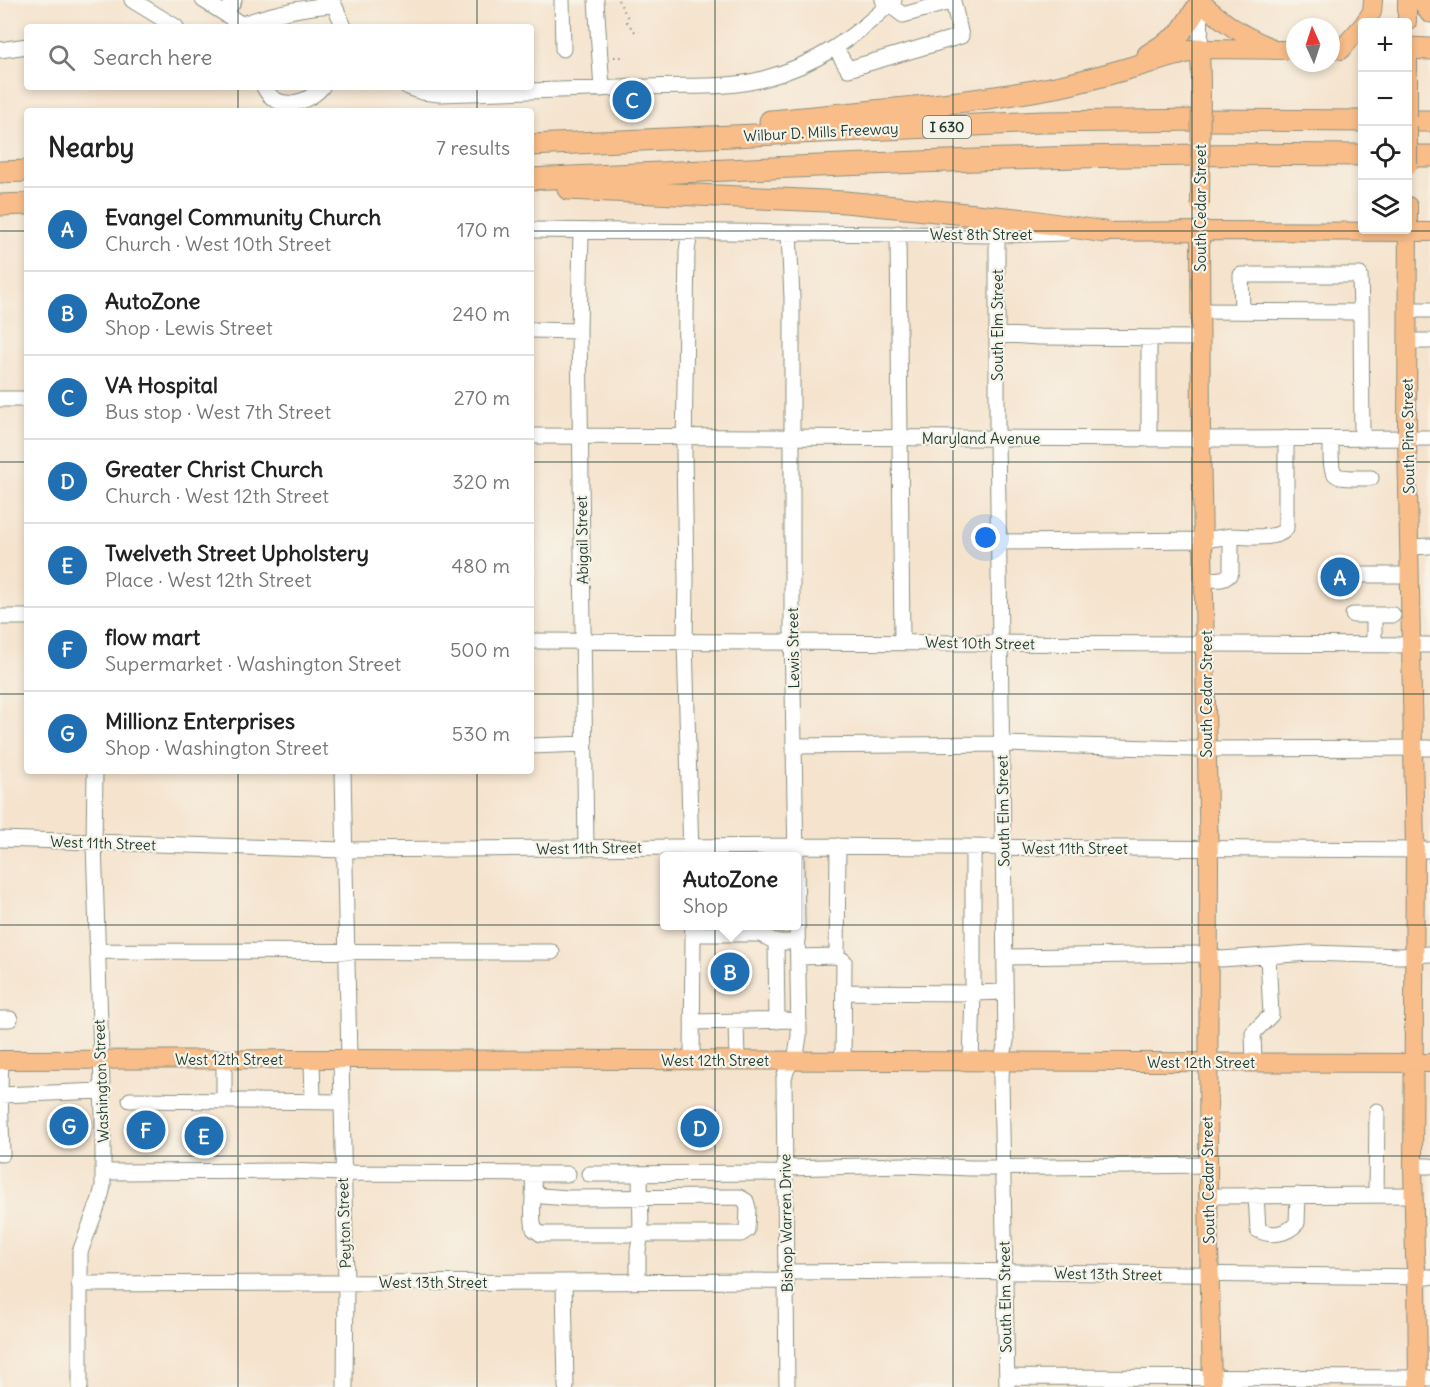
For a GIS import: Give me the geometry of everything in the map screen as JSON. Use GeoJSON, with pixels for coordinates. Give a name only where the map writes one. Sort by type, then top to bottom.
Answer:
{"type":"FeatureCollection","features":[{"type":"Feature","properties":{"kind":"highway"},"geometry":{"type":"LineString","coordinates":[[1423,0],[1430,12]]}},
{"type":"Feature","properties":{"kind":"highway"},"geometry":{"type":"LineString","coordinates":[[1125,68],[1179,35],[1201,1]]}},
{"type":"Feature","properties":{"kind":"highway"},"geometry":{"type":"LineString","coordinates":[[1412,48],[1430,49]]}},
{"type":"Feature","properties":{"kind":"highway"},"geometry":{"type":"LineString","coordinates":[[561,143],[970,101],[1085,81],[1125,68],[1200,49]]}},
{"type":"Feature","properties":{"kind":"highway","name":"Wilbur D. Mills Freeway"},"geometry":{"type":"LineString","coordinates":[[534,145],[1042,122],[1358,121]]}},
{"type":"Feature","properties":{"kind":"highway"},"geometry":{"type":"LineString","coordinates":[[1412,121],[1430,121]]}},
{"type":"Feature","properties":{"kind":"highway","name":"I 630"},"geometry":{"type":"LineString","coordinates":[[534,179],[994,158],[1232,154],[1358,156]]}},
{"type":"Feature","properties":{"kind":"highway"},"geometry":{"type":"LineString","coordinates":[[1412,156],[1430,156]]}},
{"type":"Feature","properties":{"kind":"highway"},"geometry":{"type":"LineString","coordinates":[[0,172],[24,171]]}},
{"type":"Feature","properties":{"kind":"highway"},"geometry":{"type":"LineString","coordinates":[[534,188],[865,204],[1026,220],[1104,232]]}},
{"type":"Feature","properties":{"kind":"highway"},"geometry":{"type":"LineString","coordinates":[[0,205],[24,204]]}},
{"type":"Feature","properties":{"kind":"main road"},"geometry":{"type":"LineString","coordinates":[[1368,18],[1372,12],[1373,0]]}},
{"type":"Feature","properties":{"kind":"main road"},"geometry":{"type":"LineString","coordinates":[[1407,0],[1407,18]]}},
{"type":"Feature","properties":{"kind":"main road"},"geometry":{"type":"LineString","coordinates":[[1201,1],[1224,23],[1247,37],[1276,49]]}},
{"type":"Feature","properties":{"kind":"main road"},"geometry":{"type":"LineString","coordinates":[[1340,46],[1358,30]]}},
{"type":"Feature","properties":{"kind":"main road"},"geometry":{"type":"LineString","coordinates":[[1200,49],[1286,50]]}},
{"type":"Feature","properties":{"kind":"main road","name":"South Cedar Street"},"geometry":{"type":"LineString","coordinates":[[1200,49],[1200,205]]}},
{"type":"Feature","properties":{"kind":"main road"},"geometry":{"type":"LineString","coordinates":[[1340,50],[1358,49]]}},
{"type":"Feature","properties":{"kind":"main road","name":"South Cedar Street"},"geometry":{"type":"LineString","coordinates":[[1200,231],[1209,955],[1208,1196],[1212,1382]]}},
{"type":"Feature","properties":{"kind":"main road","name":"West 8th Street"},"geometry":{"type":"LineString","coordinates":[[1104,232],[1358,231]]}},
{"type":"Feature","properties":{"kind":"main road","name":"West 8th Street"},"geometry":{"type":"LineString","coordinates":[[1412,231],[1430,232]]}},
{"type":"Feature","properties":{"kind":"main road","name":"South Pine Street"},"geometry":{"type":"LineString","coordinates":[[1408,234],[1407,438],[1411,645],[1422,748],[1422,1166],[1414,1195],[1415,1257],[1424,1278],[1422,1381]]}},
{"type":"Feature","properties":{"kind":"main road","name":"West 12th Street"},"geometry":{"type":"LineString","coordinates":[[0,1060],[1422,1063]]}},
{"type":"Feature","properties":{"kind":"street"},"geometry":{"type":"LineString","coordinates":[[132,0],[171,24]]}},
{"type":"Feature","properties":{"kind":"street"},"geometry":{"type":"LineString","coordinates":[[203,0],[233,22],[267,21],[306,7],[333,3],[343,24]]}},
{"type":"Feature","properties":{"kind":"street"},"geometry":{"type":"LineString","coordinates":[[233,22],[234,0]]}},
{"type":"Feature","properties":{"kind":"street"},"geometry":{"type":"LineString","coordinates":[[562,0],[563,48]]}},
{"type":"Feature","properties":{"kind":"street"},"geometry":{"type":"LineString","coordinates":[[596,0],[602,88]]}},
{"type":"Feature","properties":{"kind":"street","name":"South Cedar Street"},"geometry":{"type":"LineString","coordinates":[[1200,49],[1201,1]]}},
{"type":"Feature","properties":{"kind":"street"},"geometry":{"type":"LineString","coordinates":[[418,90],[439,94],[710,85],[760,80],[836,49],[889,2],[903,15],[953,2],[961,36],[848,69],[836,49]]}},
{"type":"Feature","properties":{"kind":"street"},"geometry":{"type":"LineString","coordinates":[[3,50],[24,46]]}},
{"type":"Feature","properties":{"kind":"street"},"geometry":{"type":"LineString","coordinates":[[267,90],[276,101],[289,104],[306,100],[318,90]]}},
{"type":"Feature","properties":{"kind":"street","name":"South Cedar Street"},"geometry":{"type":"LineString","coordinates":[[1200,205],[1200,231]]}},
{"type":"Feature","properties":{"kind":"street","name":"West 8th Street"},"geometry":{"type":"LineString","coordinates":[[534,230],[997,235],[1104,232]]}},
{"type":"Feature","properties":{"kind":"street","name":"Abigail Street"},"geometry":{"type":"LineString","coordinates":[[581,232],[579,331],[586,848]]}},
{"type":"Feature","properties":{"kind":"street"},"geometry":{"type":"LineString","coordinates":[[690,232],[687,251],[684,436],[685,641],[691,851]]}},
{"type":"Feature","properties":{"kind":"street","name":"Lewis Street"},"geometry":{"type":"LineString","coordinates":[[789,232],[792,298],[792,642],[796,852]]}},
{"type":"Feature","properties":{"kind":"street"},"geometry":{"type":"LineString","coordinates":[[898,233],[902,642]]}},
{"type":"Feature","properties":{"kind":"street","name":"South Elm Street"},"geometry":{"type":"LineString","coordinates":[[997,235],[997,438],[1006,1041],[1002,1061],[1002,1166],[1007,1382]]}},
{"type":"Feature","properties":{"kind":"street"},"geometry":{"type":"LineString","coordinates":[[1242,311],[1241,275],[1360,275],[1362,439]]}},
{"type":"Feature","properties":{"kind":"street"},"geometry":{"type":"LineString","coordinates":[[1407,310],[1430,310]]}},
{"type":"Feature","properties":{"kind":"street"},"geometry":{"type":"LineString","coordinates":[[1201,311],[1361,312]]}},
{"type":"Feature","properties":{"kind":"street"},"geometry":{"type":"LineString","coordinates":[[534,330],[579,331]]}},
{"type":"Feature","properties":{"kind":"street"},"geometry":{"type":"LineString","coordinates":[[996,334],[1039,337],[1201,338]]}},
{"type":"Feature","properties":{"kind":"street"},"geometry":{"type":"LineString","coordinates":[[1149,338],[1149,439]]}},
{"type":"Feature","properties":{"kind":"street"},"geometry":{"type":"LineString","coordinates":[[1407,341],[1430,341]]}},
{"type":"Feature","properties":{"kind":"street"},"geometry":{"type":"LineString","coordinates":[[0,399],[24,399]]}},
{"type":"Feature","properties":{"kind":"street","name":"Maryland Avenue"},"geometry":{"type":"LineString","coordinates":[[534,436],[1430,438]]}},
{"type":"Feature","properties":{"kind":"street"},"geometry":{"type":"LineString","coordinates":[[999,542],[1204,540],[1231,536],[1276,536],[1284,533],[1286,528],[1286,438]]}},
{"type":"Feature","properties":{"kind":"street"},"geometry":{"type":"LineString","coordinates":[[1331,439],[1333,475],[1338,478],[1371,478]]}},
{"type":"Feature","properties":{"kind":"street"},"geometry":{"type":"LineString","coordinates":[[1205,579],[1224,579],[1229,576],[1231,536]]}},
{"type":"Feature","properties":{"kind":"street"},"geometry":{"type":"LineString","coordinates":[[1410,547],[1430,546]]}},
{"type":"Feature","properties":{"kind":"street"},"geometry":{"type":"LineString","coordinates":[[1354,576],[1410,575]]}},
{"type":"Feature","properties":{"kind":"street"},"geometry":{"type":"LineString","coordinates":[[1353,615],[1393,615]]}},
{"type":"Feature","properties":{"kind":"street"},"geometry":{"type":"LineString","coordinates":[[1374,615],[1374,645]]}},
{"type":"Feature","properties":{"kind":"street"},"geometry":{"type":"LineString","coordinates":[[0,617],[24,617]]}},
{"type":"Feature","properties":{"kind":"street","name":"West 10th Street"},"geometry":{"type":"LineString","coordinates":[[534,640],[1430,645]]}},
{"type":"Feature","properties":{"kind":"street"},"geometry":{"type":"LineString","coordinates":[[534,746],[585,744]]}},
{"type":"Feature","properties":{"kind":"street"},"geometry":{"type":"LineString","coordinates":[[794,746],[1003,744],[1206,749],[1422,748]]}},
{"type":"Feature","properties":{"kind":"street","name":"Washington Street"},"geometry":{"type":"LineString","coordinates":[[80,1387],[80,1252],[100,1199],[103,1172],[94,843],[95,774]]}},
{"type":"Feature","properties":{"kind":"street","name":"Peyton Street"},"geometry":{"type":"LineString","coordinates":[[343,774],[347,952],[345,1059],[341,1102],[346,1282],[345,1387]]}},
{"type":"Feature","properties":{"kind":"street","name":"West 11th Street"},"geometry":{"type":"LineString","coordinates":[[0,839],[344,850],[586,848],[691,851],[838,846],[1422,850]]}},
{"type":"Feature","properties":{"kind":"street"},"geometry":{"type":"LineString","coordinates":[[837,956],[838,846]]}},
{"type":"Feature","properties":{"kind":"street"},"geometry":{"type":"LineString","coordinates":[[970,1062],[973,993],[973,847]]}},
{"type":"Feature","properties":{"kind":"street"},"geometry":{"type":"LineString","coordinates":[[692,1060],[692,930],[759,934],[798,950],[837,956],[844,961],[843,1060]]}},
{"type":"Feature","properties":{"kind":"street","name":"Lewis Street"},"geometry":{"type":"LineString","coordinates":[[792,1061],[796,1055],[799,1020],[798,930]]}},
{"type":"Feature","properties":{"kind":"street"},"geometry":{"type":"LineString","coordinates":[[776,942],[777,1021]]}},
{"type":"Feature","properties":{"kind":"street"},"geometry":{"type":"LineString","coordinates":[[98,951],[552,952]]}},
{"type":"Feature","properties":{"kind":"street"},"geometry":{"type":"LineString","coordinates":[[1005,957],[1209,955],[1221,959],[1310,953],[1401,956],[1422,954]]}},
{"type":"Feature","properties":{"kind":"street"},"geometry":{"type":"LineString","coordinates":[[1254,1062],[1253,1033],[1271,1015],[1268,956]]}},
{"type":"Feature","properties":{"kind":"street"},"geometry":{"type":"LineString","coordinates":[[844,992],[1005,992]]}},
{"type":"Feature","properties":{"kind":"street"},"geometry":{"type":"LineString","coordinates":[[692,1022],[799,1020]]}},
{"type":"Feature","properties":{"kind":"street"},"geometry":{"type":"LineString","coordinates":[[736,1022],[737,1060]]}},
{"type":"Feature","properties":{"kind":"street"},"geometry":{"type":"LineString","coordinates":[[224,1059],[224,1101]]}},
{"type":"Feature","properties":{"kind":"street"},"geometry":{"type":"LineString","coordinates":[[312,1059],[313,1101]]}},
{"type":"Feature","properties":{"kind":"street"},"geometry":{"type":"LineString","coordinates":[[0,1060],[2,1154]]}},
{"type":"Feature","properties":{"kind":"street","name":"Bishop Warren Drive"},"geometry":{"type":"LineString","coordinates":[[787,1387],[784,1078],[792,1061]]}},
{"type":"Feature","properties":{"kind":"street"},"geometry":{"type":"LineString","coordinates":[[1,1095],[101,1091]]}},
{"type":"Feature","properties":{"kind":"street"},"geometry":{"type":"LineString","coordinates":[[130,1100],[341,1102]]}},
{"type":"Feature","properties":{"kind":"street"},"geometry":{"type":"LineString","coordinates":[[1376,1195],[1377,1111]]}},
{"type":"Feature","properties":{"kind":"street"},"geometry":{"type":"LineString","coordinates":[[589,1174],[904,1165],[970,1168],[1208,1165]]}},
{"type":"Feature","properties":{"kind":"street"},"geometry":{"type":"LineString","coordinates":[[103,1172],[568,1174]]}},
{"type":"Feature","properties":{"kind":"street"},"geometry":{"type":"LineString","coordinates":[[533,1174],[535,1191],[532,1219],[534,1229],[541,1234],[741,1234],[747,1230],[749,1225],[746,1201],[739,1197],[568,1198],[542,1196],[535,1191]]}},
{"type":"Feature","properties":{"kind":"street"},"geometry":{"type":"LineString","coordinates":[[638,1282],[638,1251],[641,1234],[640,1174]]}},
{"type":"Feature","properties":{"kind":"street"},"geometry":{"type":"LineString","coordinates":[[1256,1195],[1258,1230],[1264,1233],[1283,1233],[1291,1230],[1297,1223],[1298,1195]]}},
{"type":"Feature","properties":{"kind":"street"},"geometry":{"type":"LineString","coordinates":[[1208,1196],[1414,1195]]}},
{"type":"Feature","properties":{"kind":"street","name":"West 13th Street"},"geometry":{"type":"LineString","coordinates":[[79,1284],[564,1283],[1005,1272],[1424,1278]]}},
{"type":"Feature","properties":{"kind":"street"},"geometry":{"type":"LineString","coordinates":[[564,1283],[566,1387]]}},
{"type":"Feature","properties":{"kind":"street"},"geometry":{"type":"LineString","coordinates":[[1007,1382],[1422,1381]]}},
{"type":"Feature","properties":{"kind":"path"},"geometry":{"type":"LineString","coordinates":[[618,0],[628,18],[627,22],[634,31],[640,32]]}},
{"type":"Feature","properties":{"kind":"path"},"geometry":{"type":"LineString","coordinates":[[612,57],[622,57]]}},
{"type":"Feature","properties":{"kind":"place","name":"VA Hospital"},"geometry":{"type":"Point","coordinates":[632,100]}},
{"type":"Feature","properties":{"kind":"place","name":"Evangel Community Church"},"geometry":{"type":"Point","coordinates":[1340,577]}},
{"type":"Feature","properties":{"kind":"place","name":"AutoZone"},"geometry":{"type":"Point","coordinates":[730,972]}},
{"type":"Feature","properties":{"kind":"place","name":"Millionz Enterprises"},"geometry":{"type":"Point","coordinates":[69,1126]}},
{"type":"Feature","properties":{"kind":"place","name":"Greater Christ Church"},"geometry":{"type":"Point","coordinates":[700,1128]}},
{"type":"Feature","properties":{"kind":"place","name":"flow mart"},"geometry":{"type":"Point","coordinates":[146,1130]}},
{"type":"Feature","properties":{"kind":"place","name":"Twelveth Street Upholstery"},"geometry":{"type":"Point","coordinates":[204,1136]}}]}
